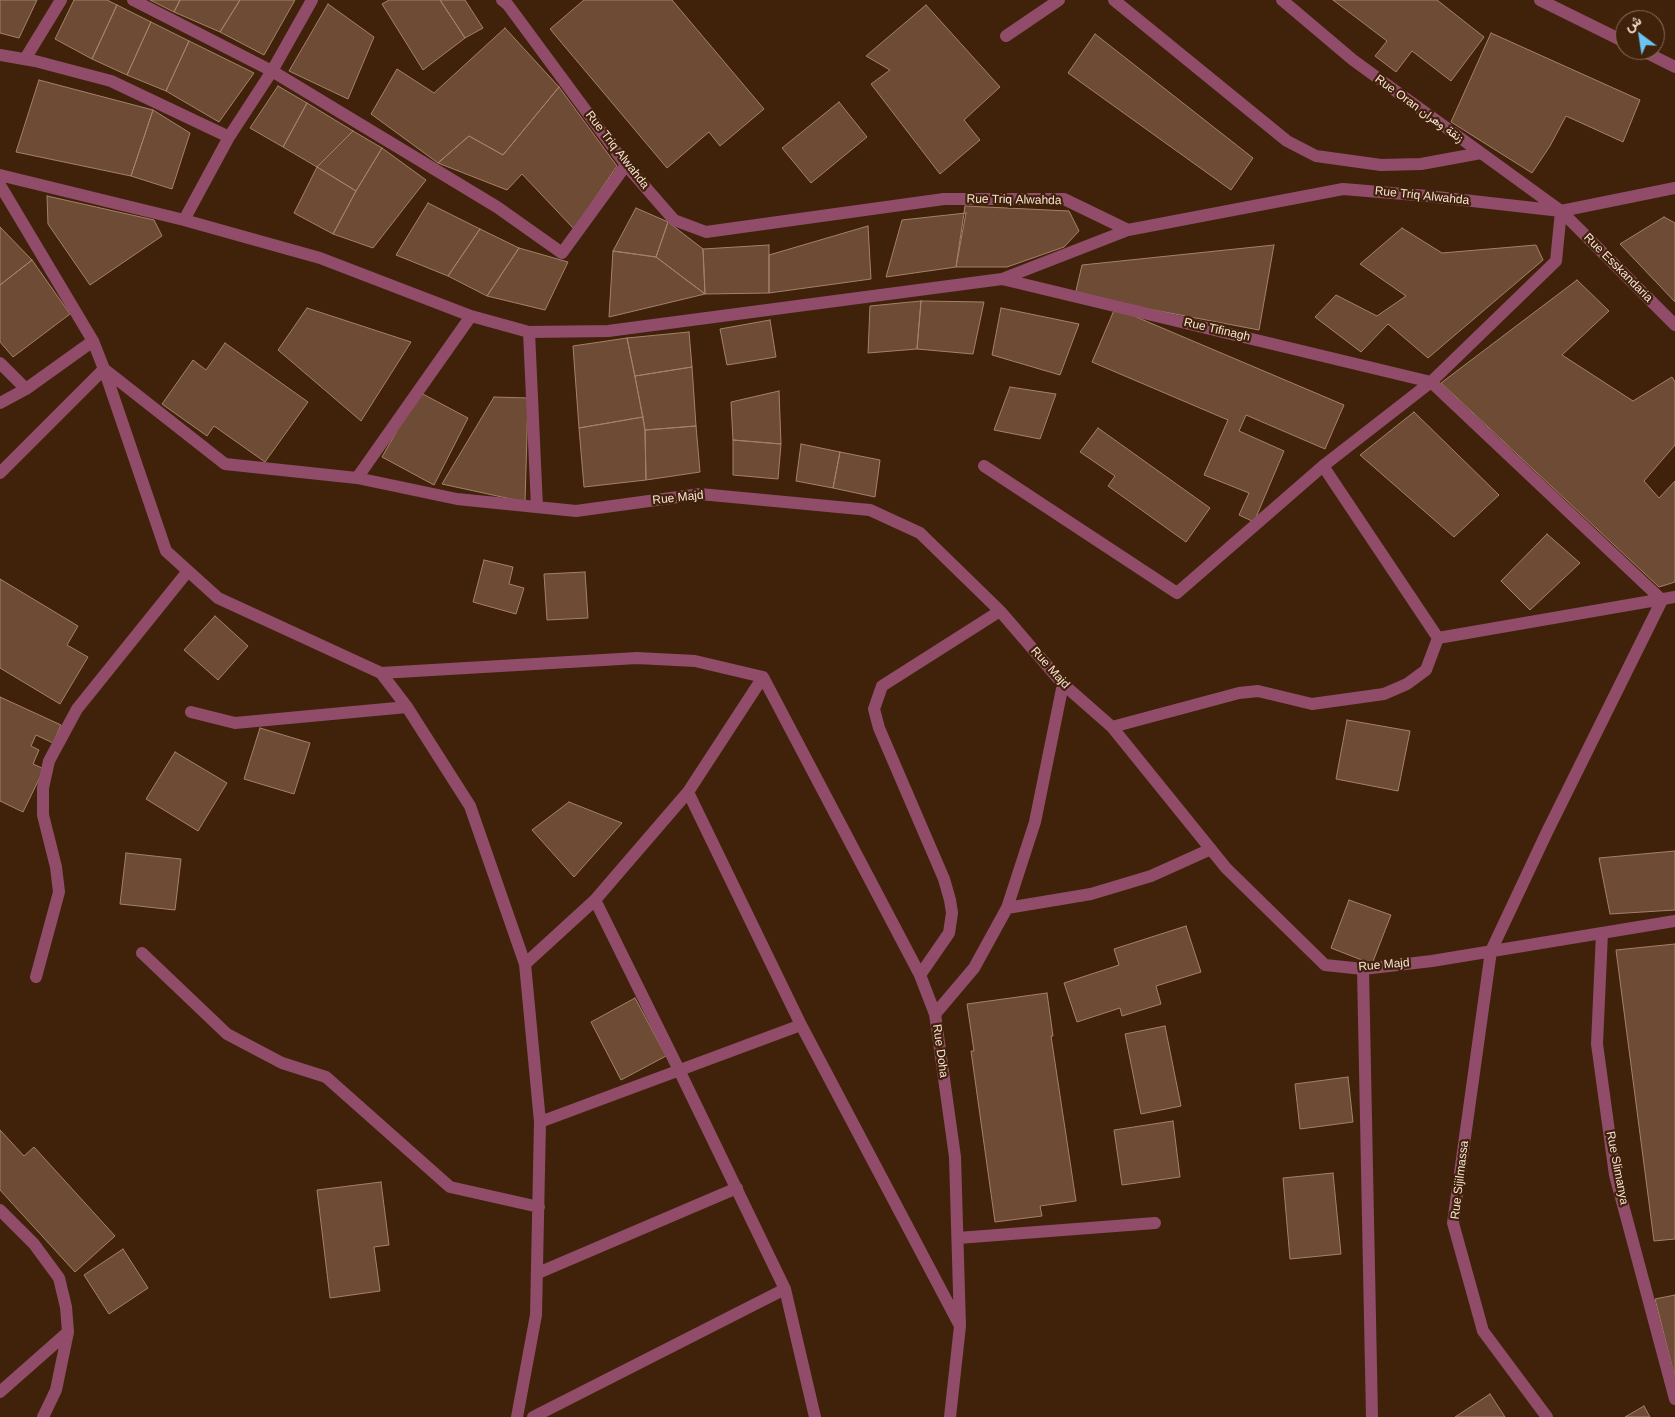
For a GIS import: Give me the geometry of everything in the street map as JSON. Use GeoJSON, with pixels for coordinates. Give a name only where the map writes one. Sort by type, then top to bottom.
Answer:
{"type":"FeatureCollection","features":[{"type":"Feature","properties":{"kind":"street"},"geometry":{"type":"LineString","coordinates":[[25,59],[61,0]]}},
{"type":"Feature","properties":{"kind":"street"},"geometry":{"type":"LineString","coordinates":[[133,0],[272,71],[497,206],[562,253],[626,165]]}},
{"type":"Feature","properties":{"kind":"street"},"geometry":{"type":"LineString","coordinates":[[184,220],[229,137],[272,71],[312,0]]}},
{"type":"Feature","properties":{"kind":"street"},"geometry":{"type":"LineString","coordinates":[[1006,36],[1059,0]]}},
{"type":"Feature","properties":{"kind":"street"},"geometry":{"type":"LineString","coordinates":[[1114,0],[1287,141],[1316,156],[1381,165],[1421,164],[1481,153]]}},
{"type":"Feature","properties":{"kind":"street","name":"Rue Oran زنقة وهران"},"geometry":{"type":"LineString","coordinates":[[1282,0],[1353,60],[1561,211]]}},
{"type":"Feature","properties":{"kind":"street"},"geometry":{"type":"LineString","coordinates":[[1540,0],[1615,37]]}},
{"type":"Feature","properties":{"kind":"street","name":"Rue Triq Alwahda"},"geometry":{"type":"LineString","coordinates":[[508,2],[626,165],[674,220],[706,232],[944,199],[1064,199],[1128,230],[1343,189],[1428,196],[1561,211],[1675,188]]}},
{"type":"Feature","properties":{"kind":"street"},"geometry":{"type":"LineString","coordinates":[[0,55],[25,59],[111,81],[229,137]]}},
{"type":"Feature","properties":{"kind":"street"},"geometry":{"type":"LineString","coordinates":[[1661,60],[1675,67]]}},
{"type":"Feature","properties":{"kind":"street"},"geometry":{"type":"LineString","coordinates":[[0,174],[184,220],[320,258],[471,316],[529,332],[608,331],[1002,279],[1128,230]]}},
{"type":"Feature","properties":{"kind":"street"},"geometry":{"type":"LineString","coordinates":[[0,184],[93,341],[166,551],[218,598],[381,673],[407,707],[470,806],[525,964],[540,1122],[536,1315],[517,1417]]}},
{"type":"Feature","properties":{"kind":"street"},"geometry":{"type":"LineString","coordinates":[[984,466],[1177,593],[1324,466],[1431,382],[1556,261],[1561,211]]}},
{"type":"Feature","properties":{"kind":"street","name":"Rue Esskandaria"},"geometry":{"type":"LineString","coordinates":[[1561,211],[1675,325]]}},
{"type":"Feature","properties":{"kind":"street","name":"Rue Tifinagh"},"geometry":{"type":"LineString","coordinates":[[1002,279],[1431,382]]}},
{"type":"Feature","properties":{"kind":"street"},"geometry":{"type":"LineString","coordinates":[[358,478],[471,316]]}},
{"type":"Feature","properties":{"kind":"street"},"geometry":{"type":"LineString","coordinates":[[529,332],[537,507]]}},
{"type":"Feature","properties":{"kind":"street"},"geometry":{"type":"LineString","coordinates":[[0,403],[26,388],[93,341]]}},
{"type":"Feature","properties":{"kind":"street"},"geometry":{"type":"LineString","coordinates":[[0,363],[26,388]]}},
{"type":"Feature","properties":{"kind":"street"},"geometry":{"type":"LineString","coordinates":[[0,473],[104,369]]}},
{"type":"Feature","properties":{"kind":"street","name":"Rue Majd"},"geometry":{"type":"LineString","coordinates":[[104,369],[225,464],[358,478],[457,499],[576,511],[700,494],[870,510],[920,533],[1000,611],[1063,684],[1112,727],[1226,868],[1325,965],[1363,969],[1432,961],[1675,921]]}},
{"type":"Feature","properties":{"kind":"street"},"geometry":{"type":"LineString","coordinates":[[1431,382],[1662,600]]}},
{"type":"Feature","properties":{"kind":"street"},"geometry":{"type":"LineString","coordinates":[[1324,466],[1438,638]]}},
{"type":"Feature","properties":{"kind":"street"},"geometry":{"type":"LineString","coordinates":[[36,977],[60,892],[43,815],[43,788],[49,762],[77,709],[188,571]]}},
{"type":"Feature","properties":{"kind":"street"},"geometry":{"type":"LineString","coordinates":[[1438,638],[1675,597]]}},
{"type":"Feature","properties":{"kind":"street","name":"Rue Sijilmassa"},"geometry":{"type":"LineString","coordinates":[[1547,1417],[1483,1331],[1453,1223],[1491,951],[1662,600]]}},
{"type":"Feature","properties":{"kind":"street"},"geometry":{"type":"LineString","coordinates":[[920,975],[949,933],[952,913],[950,900],[944,878],[880,728],[874,709],[882,686],[1000,611]]}},
{"type":"Feature","properties":{"kind":"street"},"geometry":{"type":"LineString","coordinates":[[1112,727],[1239,693],[1258,691],[1312,704],[1384,694],[1407,684],[1426,670],[1438,638]]}},
{"type":"Feature","properties":{"kind":"street"},"geometry":{"type":"LineString","coordinates":[[381,673],[637,658],[695,661],[763,677],[920,975],[935,1014]]}},
{"type":"Feature","properties":{"kind":"street"},"geometry":{"type":"LineString","coordinates":[[525,964],[595,900],[688,792],[763,677]]}},
{"type":"Feature","properties":{"kind":"street","name":"Rue Doha"},"geometry":{"type":"LineString","coordinates":[[950,1417],[960,1326],[955,1156],[935,1014],[974,968],[1007,908],[1035,822],[1063,684]]}},
{"type":"Feature","properties":{"kind":"street"},"geometry":{"type":"LineString","coordinates":[[191,712],[235,723],[407,707]]}},
{"type":"Feature","properties":{"kind":"street"},"geometry":{"type":"LineString","coordinates":[[688,792],[801,1025],[960,1326]]}},
{"type":"Feature","properties":{"kind":"street"},"geometry":{"type":"LineString","coordinates":[[1007,908],[1091,894],[1151,876],[1211,849]]}},
{"type":"Feature","properties":{"kind":"street"},"geometry":{"type":"LineString","coordinates":[[595,900],[785,1289],[815,1417]]}},
{"type":"Feature","properties":{"kind":"street","name":"Rue Slimanya"},"geometry":{"type":"LineString","coordinates":[[1602,933],[1597,1044],[1615,1175],[1675,1399]]}},
{"type":"Feature","properties":{"kind":"street"},"geometry":{"type":"LineString","coordinates":[[142,953],[227,1034],[282,1063],[326,1077],[450,1187],[539,1207]]}},
{"type":"Feature","properties":{"kind":"street"},"geometry":{"type":"LineString","coordinates":[[1363,969],[1372,1417]]}},
{"type":"Feature","properties":{"kind":"street"},"geometry":{"type":"LineString","coordinates":[[540,1122],[801,1025]]}},
{"type":"Feature","properties":{"kind":"street"},"geometry":{"type":"LineString","coordinates":[[538,1273],[737,1188]]}},
{"type":"Feature","properties":{"kind":"street"},"geometry":{"type":"LineString","coordinates":[[0,1210],[34,1244],[59,1278],[66,1307],[68,1332],[56,1390],[43,1417]]}},
{"type":"Feature","properties":{"kind":"street"},"geometry":{"type":"LineString","coordinates":[[958,1238],[1155,1224]]}},
{"type":"Feature","properties":{"kind":"street"},"geometry":{"type":"LineString","coordinates":[[533,1417],[785,1289]]}},
{"type":"Feature","properties":{"kind":"street"},"geometry":{"type":"LineString","coordinates":[[0,1392],[68,1332]]}},
{"type":"Feature","properties":{"kind":"building"},"geometry":{"type":"Polygon","coordinates":[[[0,0],[37,0],[19,38],[0,33],[0,0]]]}},
{"type":"Feature","properties":{"kind":"building"},"geometry":{"type":"Polygon","coordinates":[[[74,0],[107,0],[117,5],[92,59],[55,39],[74,0]]]}},
{"type":"Feature","properties":{"kind":"building"},"geometry":{"type":"Polygon","coordinates":[[[150,0],[180,0],[174,12],[150,0]]]}},
{"type":"Feature","properties":{"kind":"building"},"geometry":{"type":"Polygon","coordinates":[[[180,0],[240,0],[220,32],[174,12],[180,0]]]}},
{"type":"Feature","properties":{"kind":"building"},"geometry":{"type":"Polygon","coordinates":[[[240,0],[295,0],[264,55],[220,32],[240,0]]]}},
{"type":"Feature","properties":{"kind":"building"},"geometry":{"type":"Polygon","coordinates":[[[389,0],[440,0],[465,38],[423,70],[382,4],[389,0]]]}},
{"type":"Feature","properties":{"kind":"building"},"geometry":{"type":"Polygon","coordinates":[[[440,0],[465,0],[483,28],[465,38],[440,0]]]}},
{"type":"Feature","properties":{"kind":"building"},"geometry":{"type":"Polygon","coordinates":[[[584,0],[672,0],[764,109],[720,146],[709,132],[667,168],[550,29],[584,0]]]}},
{"type":"Feature","properties":{"kind":"building"},"geometry":{"type":"Polygon","coordinates":[[[1333,0],[1437,0],[1484,37],[1451,81],[1412,51],[1396,72],[1375,56],[1387,41],[1333,0]]]}},
{"type":"Feature","properties":{"kind":"building"},"geometry":{"type":"Polygon","coordinates":[[[328,4],[374,37],[348,99],[289,71],[328,4]]]}},
{"type":"Feature","properties":{"kind":"building"},"geometry":{"type":"Polygon","coordinates":[[[117,5],[151,22],[127,75],[92,59],[117,5]]]}},
{"type":"Feature","properties":{"kind":"building"},"geometry":{"type":"Polygon","coordinates":[[[926,5],[1000,87],[964,120],[980,140],[940,174],[871,84],[890,70],[866,56],[926,5]]]}},
{"type":"Feature","properties":{"kind":"building"},"geometry":{"type":"Polygon","coordinates":[[[151,22],[189,41],[166,91],[127,75],[151,22]]]}},
{"type":"Feature","properties":{"kind":"building"},"geometry":{"type":"Polygon","coordinates":[[[505,28],[559,87],[503,155],[469,136],[438,163],[371,114],[397,69],[434,93],[505,28]]]}},
{"type":"Feature","properties":{"kind":"building"},"geometry":{"type":"Polygon","coordinates":[[[1491,33],[1640,100],[1623,142],[1566,116],[1550,146],[1532,173],[1451,122],[1491,33]]]}},
{"type":"Feature","properties":{"kind":"building"},"geometry":{"type":"Polygon","coordinates":[[[1095,34],[1253,158],[1231,190],[1068,73],[1095,34]]]}},
{"type":"Feature","properties":{"kind":"building"},"geometry":{"type":"Polygon","coordinates":[[[189,41],[254,73],[219,122],[166,91],[189,41]]]}},
{"type":"Feature","properties":{"kind":"building"},"geometry":{"type":"Polygon","coordinates":[[[39,80],[153,110],[131,176],[16,152],[39,80]]]}},
{"type":"Feature","properties":{"kind":"building"},"geometry":{"type":"Polygon","coordinates":[[[278,86],[307,103],[283,147],[250,128],[278,86]]]}},
{"type":"Feature","properties":{"kind":"building"},"geometry":{"type":"Polygon","coordinates":[[[559,87],[617,166],[574,229],[522,174],[507,190],[438,163],[469,136],[503,155],[559,87]]]}},
{"type":"Feature","properties":{"kind":"building"},"geometry":{"type":"Polygon","coordinates":[[[839,102],[867,137],[811,183],[782,148],[839,102]]]}},
{"type":"Feature","properties":{"kind":"building"},"geometry":{"type":"Polygon","coordinates":[[[307,103],[353,131],[317,167],[283,147],[307,103]]]}},
{"type":"Feature","properties":{"kind":"building"},"geometry":{"type":"Polygon","coordinates":[[[153,110],[190,133],[172,189],[131,176],[153,110]]]}},
{"type":"Feature","properties":{"kind":"building"},"geometry":{"type":"Polygon","coordinates":[[[353,131],[382,148],[356,191],[317,167],[353,131]]]}},
{"type":"Feature","properties":{"kind":"building"},"geometry":{"type":"Polygon","coordinates":[[[382,148],[426,180],[373,248],[333,234],[382,148]]]}},
{"type":"Feature","properties":{"kind":"building"},"geometry":{"type":"Polygon","coordinates":[[[317,167],[356,191],[333,234],[294,213],[317,167]]]}},
{"type":"Feature","properties":{"kind":"building"},"geometry":{"type":"Polygon","coordinates":[[[47,196],[154,220],[162,236],[90,285],[48,224],[47,196]]]}},
{"type":"Feature","properties":{"kind":"building"},"geometry":{"type":"Polygon","coordinates":[[[428,203],[480,229],[448,276],[396,255],[428,203]]]}},
{"type":"Feature","properties":{"kind":"building"},"geometry":{"type":"Polygon","coordinates":[[[965,206],[1069,211],[1079,231],[1064,247],[1007,267],[956,267],[965,206]]]}},
{"type":"Feature","properties":{"kind":"building"},"geometry":{"type":"Polygon","coordinates":[[[636,208],[668,222],[656,257],[613,251],[636,208]]]}},
{"type":"Feature","properties":{"kind":"building"},"geometry":{"type":"Polygon","coordinates":[[[966,213],[956,267],[886,277],[902,220],[966,213]]]}},
{"type":"Feature","properties":{"kind":"building"},"geometry":{"type":"Polygon","coordinates":[[[1664,217],[1675,223],[1675,302],[1620,244],[1664,217]]]}},
{"type":"Feature","properties":{"kind":"building"},"geometry":{"type":"Polygon","coordinates":[[[668,222],[703,249],[705,294],[656,257],[668,222]]]}},
{"type":"Feature","properties":{"kind":"building"},"geometry":{"type":"Polygon","coordinates":[[[868,226],[871,279],[769,293],[769,255],[868,226]]]}},
{"type":"Feature","properties":{"kind":"building"},"geometry":{"type":"Polygon","coordinates":[[[0,227],[32,260],[0,285],[0,227]]]}},
{"type":"Feature","properties":{"kind":"building"},"geometry":{"type":"Polygon","coordinates":[[[1402,228],[1442,253],[1536,245],[1543,260],[1428,358],[1388,324],[1361,352],[1315,317],[1336,295],[1377,316],[1406,296],[1360,264],[1402,228]]]}},
{"type":"Feature","properties":{"kind":"building"},"geometry":{"type":"Polygon","coordinates":[[[480,229],[519,248],[487,296],[448,276],[480,229]]]}},
{"type":"Feature","properties":{"kind":"building"},"geometry":{"type":"Polygon","coordinates":[[[769,245],[769,293],[705,294],[703,249],[769,245]]]}},
{"type":"Feature","properties":{"kind":"building"},"geometry":{"type":"Polygon","coordinates":[[[1274,245],[1259,330],[1075,295],[1082,265],[1274,245]]]}},
{"type":"Feature","properties":{"kind":"building"},"geometry":{"type":"Polygon","coordinates":[[[519,248],[568,262],[545,310],[487,296],[519,248]]]}},
{"type":"Feature","properties":{"kind":"building"},"geometry":{"type":"Polygon","coordinates":[[[613,251],[656,257],[705,294],[609,317],[613,251]]]}},
{"type":"Feature","properties":{"kind":"building"},"geometry":{"type":"Polygon","coordinates":[[[32,260],[70,314],[13,357],[0,342],[0,285],[32,260]]]}},
{"type":"Feature","properties":{"kind":"building"},"geometry":{"type":"Polygon","coordinates":[[[1577,280],[1609,311],[1562,355],[1633,401],[1672,377],[1675,382],[1675,445],[1644,481],[1659,498],[1675,481],[1675,582],[1659,587],[1441,383],[1577,280]]]}},
{"type":"Feature","properties":{"kind":"building"},"geometry":{"type":"Polygon","coordinates":[[[921,301],[917,349],[868,353],[870,306],[921,301]]]}},
{"type":"Feature","properties":{"kind":"building"},"geometry":{"type":"Polygon","coordinates":[[[921,301],[984,302],[973,354],[917,349],[921,301]]]}},
{"type":"Feature","properties":{"kind":"building"},"geometry":{"type":"Polygon","coordinates":[[[307,308],[411,342],[361,421],[278,350],[307,308]]]}},
{"type":"Feature","properties":{"kind":"building"},"geometry":{"type":"Polygon","coordinates":[[[1001,308],[1079,324],[1060,375],[992,355],[1001,308]]]}},
{"type":"Feature","properties":{"kind":"building"},"geometry":{"type":"Polygon","coordinates":[[[1115,308],[1344,405],[1325,449],[1246,415],[1239,431],[1284,451],[1254,522],[1239,515],[1249,493],[1204,475],[1228,420],[1092,362],[1115,308]]]}},
{"type":"Feature","properties":{"kind":"building"},"geometry":{"type":"Polygon","coordinates":[[[770,320],[776,357],[727,365],[720,329],[770,320]]]}},
{"type":"Feature","properties":{"kind":"building"},"geometry":{"type":"Polygon","coordinates":[[[689,332],[692,367],[635,376],[627,338],[689,332]]]}},
{"type":"Feature","properties":{"kind":"building"},"geometry":{"type":"Polygon","coordinates":[[[627,338],[643,417],[579,428],[573,346],[627,338]]]}},
{"type":"Feature","properties":{"kind":"building"},"geometry":{"type":"Polygon","coordinates":[[[225,343],[308,402],[265,462],[214,426],[207,436],[162,404],[193,360],[206,370],[225,343]]]}},
{"type":"Feature","properties":{"kind":"building"},"geometry":{"type":"Polygon","coordinates":[[[692,367],[696,426],[645,430],[635,376],[692,367]]]}},
{"type":"Feature","properties":{"kind":"building"},"geometry":{"type":"Polygon","coordinates":[[[1010,387],[1056,394],[1040,439],[994,430],[1010,387]]]}},
{"type":"Feature","properties":{"kind":"building"},"geometry":{"type":"Polygon","coordinates":[[[779,391],[781,444],[733,440],[731,402],[779,391]]]}},
{"type":"Feature","properties":{"kind":"building"},"geometry":{"type":"Polygon","coordinates":[[[419,392],[468,418],[434,485],[382,457],[419,392]]]}},
{"type":"Feature","properties":{"kind":"building"},"geometry":{"type":"Polygon","coordinates":[[[494,397],[528,398],[525,502],[442,484],[494,397]]]}},
{"type":"Feature","properties":{"kind":"building"},"geometry":{"type":"Polygon","coordinates":[[[1414,412],[1499,495],[1454,537],[1360,455],[1414,412]]]}},
{"type":"Feature","properties":{"kind":"building"},"geometry":{"type":"Polygon","coordinates":[[[643,417],[646,480],[584,487],[579,428],[643,417]]]}},
{"type":"Feature","properties":{"kind":"building"},"geometry":{"type":"Polygon","coordinates":[[[696,426],[700,472],[646,480],[645,430],[696,426]]]}},
{"type":"Feature","properties":{"kind":"building"},"geometry":{"type":"Polygon","coordinates":[[[1098,428],[1210,508],[1186,542],[1108,486],[1115,476],[1080,452],[1098,428]]]}},
{"type":"Feature","properties":{"kind":"building"},"geometry":{"type":"Polygon","coordinates":[[[733,440],[781,444],[778,479],[733,475],[733,440]]]}},
{"type":"Feature","properties":{"kind":"building"},"geometry":{"type":"Polygon","coordinates":[[[801,444],[840,452],[833,488],[796,481],[801,444]]]}},
{"type":"Feature","properties":{"kind":"building"},"geometry":{"type":"Polygon","coordinates":[[[840,452],[880,460],[875,497],[833,488],[840,452]]]}},
{"type":"Feature","properties":{"kind":"building"},"geometry":{"type":"Polygon","coordinates":[[[1547,534],[1580,563],[1530,610],[1501,581],[1547,534]]]}},
{"type":"Feature","properties":{"kind":"building"},"geometry":{"type":"Polygon","coordinates":[[[484,560],[513,567],[509,584],[524,588],[516,614],[473,602],[484,560]]]}},
{"type":"Feature","properties":{"kind":"building"},"geometry":{"type":"Polygon","coordinates":[[[585,572],[588,618],[547,620],[544,574],[585,572]]]}},
{"type":"Feature","properties":{"kind":"building"},"geometry":{"type":"Polygon","coordinates":[[[0,579],[78,626],[67,645],[88,657],[60,704],[0,668],[0,579]]]}},
{"type":"Feature","properties":{"kind":"building"},"geometry":{"type":"Polygon","coordinates":[[[215,616],[248,646],[218,680],[184,650],[215,616]]]}},
{"type":"Feature","properties":{"kind":"building"},"geometry":{"type":"Polygon","coordinates":[[[0,697],[61,725],[53,743],[36,735],[31,746],[39,750],[33,764],[44,769],[23,812],[0,801],[0,697]]]}},
{"type":"Feature","properties":{"kind":"building"},"geometry":{"type":"Polygon","coordinates":[[[1347,720],[1410,731],[1398,791],[1336,779],[1347,720]]]}},
{"type":"Feature","properties":{"kind":"building"},"geometry":{"type":"Polygon","coordinates":[[[260,728],[310,743],[294,794],[244,779],[260,728]]]}},
{"type":"Feature","properties":{"kind":"building"},"geometry":{"type":"Polygon","coordinates":[[[175,752],[227,783],[198,831],[146,799],[175,752]]]}},
{"type":"Feature","properties":{"kind":"building"},"geometry":{"type":"Polygon","coordinates":[[[569,802],[622,823],[574,877],[532,830],[569,802]]]}},
{"type":"Feature","properties":{"kind":"building"},"geometry":{"type":"Polygon","coordinates":[[[1675,851],[1675,910],[1610,914],[1599,858],[1675,851]]]}},
{"type":"Feature","properties":{"kind":"building"},"geometry":{"type":"Polygon","coordinates":[[[126,853],[181,859],[175,910],[120,904],[126,853]]]}},
{"type":"Feature","properties":{"kind":"building"},"geometry":{"type":"Polygon","coordinates":[[[1349,900],[1391,915],[1372,964],[1331,948],[1349,900]]]}},
{"type":"Feature","properties":{"kind":"building"},"geometry":{"type":"Polygon","coordinates":[[[1186,926],[1201,972],[1156,986],[1161,1004],[1122,1016],[1120,1008],[1077,1022],[1064,983],[1119,965],[1114,949],[1186,926]]]}},
{"type":"Feature","properties":{"kind":"building"},"geometry":{"type":"Polygon","coordinates":[[[1675,944],[1675,1239],[1654,1241],[1616,950],[1675,944]]]}},
{"type":"Feature","properties":{"kind":"building"},"geometry":{"type":"Polygon","coordinates":[[[1047,993],[1053,1036],[1051,1036],[1076,1201],[1040,1206],[1042,1216],[995,1222],[971,1051],[974,1051],[967,1004],[1047,993]]]}},
{"type":"Feature","properties":{"kind":"building"},"geometry":{"type":"Polygon","coordinates":[[[635,998],[666,1056],[621,1080],[591,1022],[635,998]]]}},
{"type":"Feature","properties":{"kind":"building"},"geometry":{"type":"Polygon","coordinates":[[[1165,1026],[1181,1106],[1141,1114],[1125,1034],[1165,1026]]]}},
{"type":"Feature","properties":{"kind":"building"},"geometry":{"type":"Polygon","coordinates":[[[1348,1077],[1353,1122],[1300,1129],[1295,1084],[1348,1077]]]}},
{"type":"Feature","properties":{"kind":"building"},"geometry":{"type":"Polygon","coordinates":[[[1173,1121],[1180,1177],[1122,1185],[1114,1130],[1173,1121]]]}},
{"type":"Feature","properties":{"kind":"building"},"geometry":{"type":"Polygon","coordinates":[[[0,1130],[24,1156],[34,1147],[115,1236],[75,1272],[0,1190],[0,1130]]]}},
{"type":"Feature","properties":{"kind":"building"},"geometry":{"type":"Polygon","coordinates":[[[1333,1173],[1341,1254],[1290,1259],[1283,1178],[1333,1173]]]}},
{"type":"Feature","properties":{"kind":"building"},"geometry":{"type":"Polygon","coordinates":[[[381,1182],[389,1245],[374,1247],[380,1291],[330,1298],[317,1190],[381,1182]]]}},
{"type":"Feature","properties":{"kind":"building"},"geometry":{"type":"Polygon","coordinates":[[[123,1249],[148,1288],[109,1314],[84,1275],[123,1249]]]}},
{"type":"Feature","properties":{"kind":"building"},"geometry":{"type":"Polygon","coordinates":[[[1675,1295],[1675,1378],[1655,1299],[1675,1295]]]}},
{"type":"Feature","properties":{"kind":"building"},"geometry":{"type":"Polygon","coordinates":[[[1490,1394],[1505,1417],[1455,1417],[1490,1394]]]}},
{"type":"Feature","properties":{"kind":"building"},"geometry":{"type":"Polygon","coordinates":[[[1644,1406],[1650,1417],[1625,1417],[1644,1406]]]}}]}
